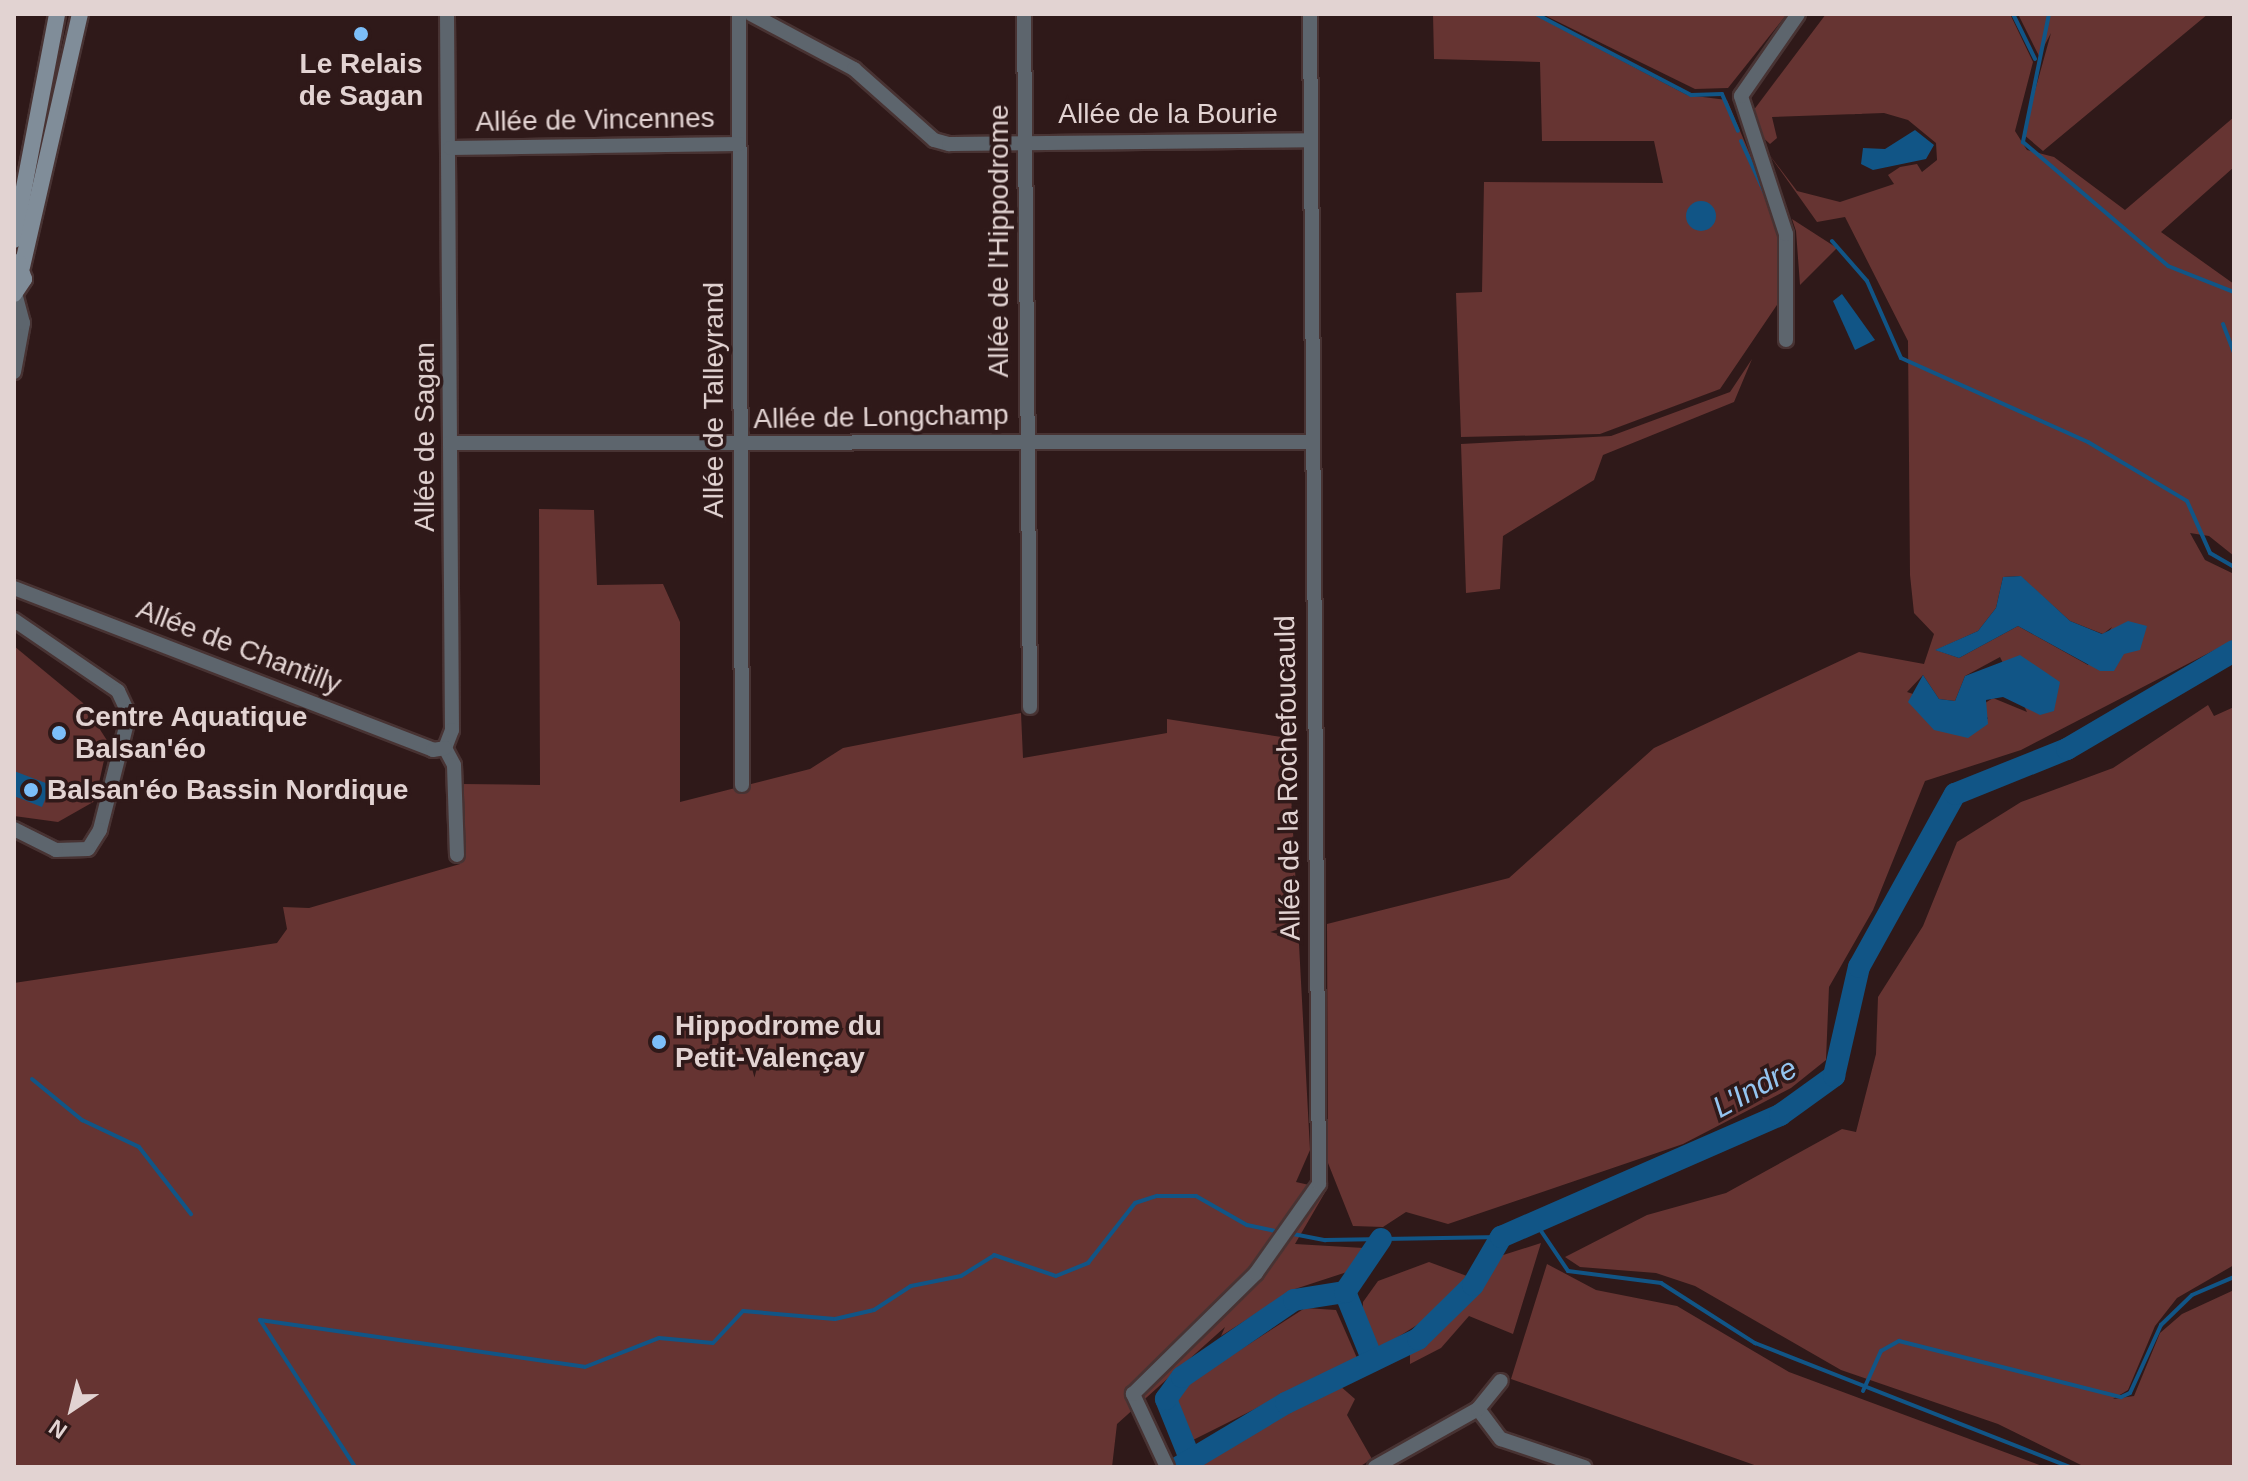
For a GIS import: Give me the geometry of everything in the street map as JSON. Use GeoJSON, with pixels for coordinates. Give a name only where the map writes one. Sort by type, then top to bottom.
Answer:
{"type":"FeatureCollection","features":[{"type":"Feature","properties":{"kind":"main road"},"geometry":{"type":"LineString","coordinates":[[14,240],[57,14]]}},
{"type":"Feature","properties":{"kind":"main road"},"geometry":{"type":"LineString","coordinates":[[15,294],[18,263],[80,14]]}},
{"type":"Feature","properties":{"kind":"street","name":"Allée de Sagan"},"geometry":{"type":"LineString","coordinates":[[447,14],[452,730],[445,748],[454,765],[457,855]]}},
{"type":"Feature","properties":{"kind":"street","name":"Allée de Talleyrand"},"geometry":{"type":"LineString","coordinates":[[739,14],[738,444],[742,785]]}},
{"type":"Feature","properties":{"kind":"street","name":"Allée de la Bourie"},"geometry":{"type":"LineString","coordinates":[[751,14],[854,69],[934,140],[1311,140]]}},
{"type":"Feature","properties":{"kind":"street","name":"Allée de l'Hippodrome"},"geometry":{"type":"LineString","coordinates":[[1024,14],[1030,707]]}},
{"type":"Feature","properties":{"kind":"street","name":"Allée de la Rochefoucauld"},"geometry":{"type":"LineString","coordinates":[[1166,1464],[1133,1394],[1256,1273],[1319,1184],[1310,14]]}},
{"type":"Feature","properties":{"kind":"street"},"geometry":{"type":"LineString","coordinates":[[1786,340],[1786,234],[1741,96],[1798,14]]}},
{"type":"Feature","properties":{"kind":"street","name":"Allée de Vincennes"},"geometry":{"type":"LineString","coordinates":[[450,148],[739,144]]}},
{"type":"Feature","properties":{"kind":"street"},"geometry":{"type":"LineString","coordinates":[[14,372],[23,323],[15,294]]}},
{"type":"Feature","properties":{"kind":"street","name":"Allée de Longchamp"},"geometry":{"type":"LineString","coordinates":[[450,443],[1313,442]]}},
{"type":"Feature","properties":{"kind":"street","name":"Allée de Chantilly"},"geometry":{"type":"LineString","coordinates":[[14,588],[445,748]]}},
{"type":"Feature","properties":{"kind":"street"},"geometry":{"type":"LineString","coordinates":[[14,620],[118,691],[129,715],[100,830],[88,849],[56,850],[14,829]]}},
{"type":"Feature","properties":{"kind":"street"},"geometry":{"type":"LineString","coordinates":[[1375,1467],[1406,1461],[1478,1409],[1501,1381]]}},
{"type":"Feature","properties":{"kind":"street"},"geometry":{"type":"LineString","coordinates":[[1478,1409],[1501,1439],[1584,1467]]}},
{"type":"Feature","properties":{"kind":"shaded area"},"geometry":{"type":"Polygon","coordinates":[[[1433,14],[1533,14],[1687,95],[1727,100],[1771,204],[1783,259],[1781,299],[1720,389],[1600,434],[1461,437],[1456,293],[1482,292],[1484,182],[1663,183],[1654,141],[1542,141],[1540,62],[1434,59],[1433,14]]]}},
{"type":"Feature","properties":{"kind":"shaded area"},"geometry":{"type":"Polygon","coordinates":[[[1542,14],[1787,14],[1728,88],[1695,89],[1542,14]]]}},
{"type":"Feature","properties":{"kind":"shaded area"},"geometry":{"type":"Polygon","coordinates":[[[1826,14],[2010,14],[2033,62],[2015,131],[2027,150],[2054,157],[2125,210],[2234,117],[2234,167],[2161,232],[2234,284],[2234,556],[2209,536],[2190,533],[2205,560],[2234,574],[2234,640],[2021,750],[1925,781],[1873,910],[1829,987],[1826,1060],[1791,1088],[1683,1144],[1448,1224],[1406,1212],[1383,1227],[1353,1226],[1328,1163],[1327,924],[1509,878],[1654,748],[1859,652],[1924,664],[1934,634],[1914,613],[1910,575],[1908,341],[1845,217],[1817,222],[1768,153],[1797,191],[1840,202],[1894,184],[1888,175],[1900,167],[1917,164],[1922,172],[1937,160],[1936,143],[1908,120],[1884,113],[1772,117],[1777,138],[1770,144],[1759,134],[1753,111],[1826,14]],[[2020,576],[2003,577],[1996,608],[1978,631],[1936,650],[1959,658],[2018,626],[2088,665],[2112,627],[2103,634],[2070,621],[2020,576]],[[2000,657],[1965,676],[1955,701],[1939,699],[1923,675],[1907,692],[1988,719],[1982,705],[1993,698],[2027,712],[2000,657]]]}},
{"type":"Feature","properties":{"kind":"shaded area"},"geometry":{"type":"Polygon","coordinates":[[[2018,14],[2208,14],[2043,151],[2023,134],[2051,33],[2039,56],[2018,14]]]}},
{"type":"Feature","properties":{"kind":"shaded area"},"geometry":{"type":"Polygon","coordinates":[[[1792,219],[1837,248],[1800,285],[1796,231],[1792,219]]]}},
{"type":"Feature","properties":{"kind":"shaded area"},"geometry":{"type":"Polygon","coordinates":[[[1752,359],[1734,402],[1603,455],[1594,480],[1503,536],[1500,589],[1466,593],[1461,444],[1611,436],[1730,392],[1752,359]]]}},
{"type":"Feature","properties":{"kind":"shaded area","name":"Hippodrome du Petit-Valençay"},"geometry":{"type":"Polygon","coordinates":[[[539,509],[594,510],[597,585],[663,584],[680,622],[680,802],[810,769],[843,748],[1021,713],[1023,758],[1167,733],[1167,719],[1288,738],[1310,1150],[1296,1182],[1327,1189],[1295,1244],[1364,1248],[1347,1272],[1295,1289],[1221,1336],[1225,1327],[1117,1424],[1112,1467],[14,1467],[14,983],[277,943],[287,929],[283,907],[309,908],[460,864],[461,784],[540,785],[539,509]]]}},
{"type":"Feature","properties":{"kind":"shaded area","name":"Centre Aquatique Balsan'éo"},"geometry":{"type":"Polygon","coordinates":[[[14,646],[83,703],[108,742],[95,801],[58,822],[14,816],[14,646]]]}},
{"type":"Feature","properties":{"kind":"shaded area"},"geometry":{"type":"Polygon","coordinates":[[[2208,705],[2214,716],[2234,707],[2234,1265],[2177,1298],[2155,1326],[2128,1390],[2113,1399],[2134,1396],[2160,1333],[2182,1314],[2234,1290],[2234,1467],[2085,1467],[1998,1424],[1841,1370],[1695,1286],[1656,1273],[1580,1267],[1565,1257],[1647,1215],[1726,1193],[1842,1129],[1856,1132],[1876,1054],[1878,997],[1923,926],[1957,842],[2021,802],[2113,768],[2208,705]]]}},
{"type":"Feature","properties":{"kind":"shaded area"},"geometry":{"type":"Polygon","coordinates":[[[1541,1243],[1513,1334],[1469,1316],[1441,1348],[1410,1364],[1410,1352],[1456,1313],[1500,1256],[1541,1243]]]}},
{"type":"Feature","properties":{"kind":"shaded area"},"geometry":{"type":"Polygon","coordinates":[[[1429,1262],[1467,1276],[1447,1306],[1376,1351],[1362,1324],[1363,1302],[1378,1281],[1429,1262]]]}},
{"type":"Feature","properties":{"kind":"shaded area"},"geometry":{"type":"Polygon","coordinates":[[[1547,1264],[1596,1290],[1677,1306],[1789,1372],[2045,1467],[1760,1467],[1511,1379],[1547,1264]]]}},
{"type":"Feature","properties":{"kind":"shaded area"},"geometry":{"type":"Polygon","coordinates":[[[1305,1308],[1336,1310],[1357,1358],[1187,1443],[1175,1400],[1184,1386],[1305,1308]]]}},
{"type":"Feature","properties":{"kind":"shaded area"},"geometry":{"type":"Polygon","coordinates":[[[1339,1385],[1355,1399],[1347,1415],[1372,1459],[1359,1467],[1189,1467],[1339,1385]]]}},
{"type":"Feature","properties":{"kind":"water"},"geometry":{"type":"Polygon","coordinates":[[[1915,130],[1934,145],[1926,159],[1873,170],[1861,164],[1863,148],[1885,149],[1915,130]]]}},
{"type":"Feature","properties":{"kind":"water"},"geometry":{"type":"Polygon","coordinates":[[[1701,201],[1712,205],[1716,216],[1712,227],[1701,231],[1690,227],[1686,216],[1690,205],[1701,201]]]}},
{"type":"Feature","properties":{"kind":"water"},"geometry":{"type":"Polygon","coordinates":[[[1842,294],[1875,340],[1855,350],[1833,301],[1842,294]]]}},
{"type":"Feature","properties":{"kind":"water"},"geometry":{"type":"Polygon","coordinates":[[[2021,576],[2070,621],[2102,634],[2128,621],[2147,626],[2140,650],[2124,654],[2114,671],[2100,671],[2018,626],[1959,658],[1935,650],[1978,631],[1996,608],[2003,577],[2021,576]]]}},
{"type":"Feature","properties":{"kind":"water"},"geometry":{"type":"Polygon","coordinates":[[[2020,655],[2060,682],[2054,711],[2040,715],[2003,697],[1986,700],[1988,724],[1968,738],[1934,730],[1908,702],[1923,675],[1939,699],[1955,701],[1965,676],[2020,655]]]}},
{"type":"Feature","properties":{"kind":"water","name":"Balsan'éo Bassin Nordique"},"geometry":{"type":"Polygon","coordinates":[[[14,771],[51,785],[42,807],[14,796],[14,771]]]}},
{"type":"Feature","properties":{"kind":"waterway"},"geometry":{"type":"LineString","coordinates":[[1536,14],[1691,95],[1722,94],[1738,131]]}},
{"type":"Feature","properties":{"kind":"waterway"},"geometry":{"type":"LineString","coordinates":[[2013,14],[2035,59]]}},
{"type":"Feature","properties":{"kind":"waterway"},"geometry":{"type":"LineString","coordinates":[[2049,14],[2023,142],[2168,266],[2234,292]]}},
{"type":"Feature","properties":{"kind":"waterway"},"geometry":{"type":"LineString","coordinates":[[1741,141],[1768,200]]}},
{"type":"Feature","properties":{"kind":"waterway"},"geometry":{"type":"LineString","coordinates":[[1832,241],[1867,281],[1901,358],[2088,442],[2187,501],[2210,553],[2234,567]]}},
{"type":"Feature","properties":{"kind":"waterway"},"geometry":{"type":"LineString","coordinates":[[2223,324],[2234,353]]}},
{"type":"Feature","properties":{"kind":"waterway","name":"L'Indre"},"geometry":{"type":"LineString","coordinates":[[1179,1467],[1286,1403],[1418,1339],[1473,1285],[1501,1237],[1780,1115],[1834,1076],[1859,967],[1955,794],[2067,749],[2234,651]]}},
{"type":"Feature","properties":{"kind":"waterway"},"geometry":{"type":"LineString","coordinates":[[32,1079],[82,1120],[139,1147],[191,1214]]}},
{"type":"Feature","properties":{"kind":"waterway"},"geometry":{"type":"LineString","coordinates":[[260,1320],[585,1367],[659,1338],[713,1343],[743,1311],[835,1319],[874,1310],[911,1286],[961,1276],[994,1255],[1056,1276],[1088,1263],[1135,1203],[1157,1196],[1196,1196],[1247,1225],[1279,1232]]}},
{"type":"Feature","properties":{"kind":"waterway"},"geometry":{"type":"LineString","coordinates":[[1535,1222],[1568,1271],[1661,1283],[1755,1343],[2069,1467]]}},
{"type":"Feature","properties":{"kind":"waterway"},"geometry":{"type":"LineString","coordinates":[[1288,1233],[1325,1240],[1501,1237]]}},
{"type":"Feature","properties":{"kind":"waterway"},"geometry":{"type":"LineString","coordinates":[[1191,1461],[1166,1399],[1182,1377],[1294,1300],[1345,1292],[1381,1239]]}},
{"type":"Feature","properties":{"kind":"waterway"},"geometry":{"type":"LineString","coordinates":[[1863,1391],[1881,1351],[1899,1341],[2121,1397],[2130,1393],[2161,1325],[2192,1295],[2234,1277]]}},
{"type":"Feature","properties":{"kind":"waterway"},"geometry":{"type":"LineString","coordinates":[[1345,1292],[1373,1361]]}},
{"type":"Feature","properties":{"kind":"waterway"},"geometry":{"type":"LineString","coordinates":[[260,1320],[355,1467]]}},
{"type":"Feature","properties":{"kind":"place","name":"Le Relais de Sagan"},"geometry":{"type":"Point","coordinates":[361,34]}},
{"type":"Feature","properties":{"kind":"place","name":"Centre Aquatique Balsan'éo"},"geometry":{"type":"Point","coordinates":[59,733]}},
{"type":"Feature","properties":{"kind":"place","name":"Balsan'éo Bassin Nordique"},"geometry":{"type":"Point","coordinates":[31,790]}},
{"type":"Feature","properties":{"kind":"place","name":"Hippodrome du Petit-Valençay"},"geometry":{"type":"Point","coordinates":[659,1042]}}]}
